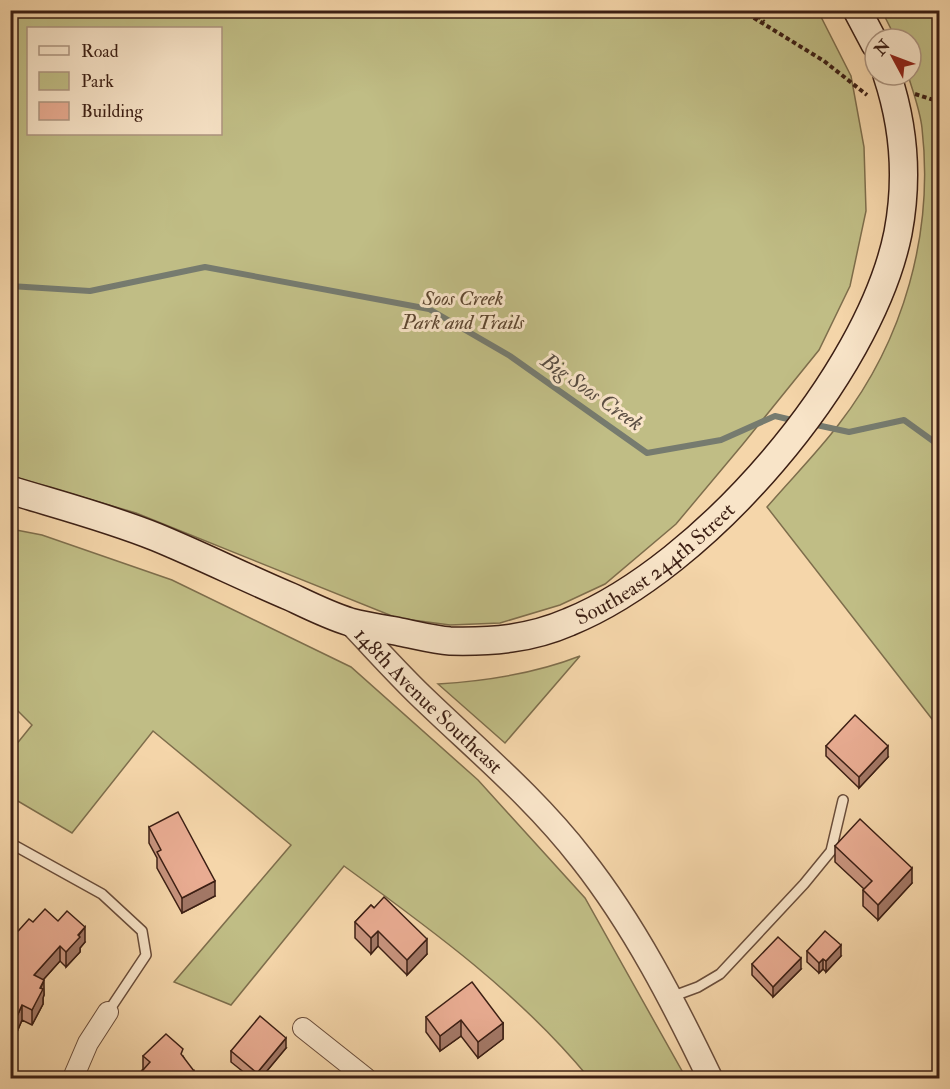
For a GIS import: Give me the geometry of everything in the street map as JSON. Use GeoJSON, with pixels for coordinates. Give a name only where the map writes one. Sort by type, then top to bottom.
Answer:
{"type":"FeatureCollection","features":[{"type":"Feature","properties":{"kind":"main road"},"geometry":{"type":"LineString","coordinates":[[857,10],[866,27]]}},
{"type":"Feature","properties":{"kind":"main road","name":"Southeast 244th Street"},"geometry":{"type":"LineString","coordinates":[[350,622],[446,640],[514,640],[570,622],[632,589],[675,555],[737,498],[793,437],[842,368],[868,319],[891,259],[901,213],[904,164],[900,126],[890,87]]}},
{"type":"Feature","properties":{"kind":"main road","name":"148th Avenue Southeast"},"geometry":{"type":"LineString","coordinates":[[10,490],[155,537],[350,622]]}},
{"type":"Feature","properties":{"kind":"street","name":"148th Avenue Southeast"},"geometry":{"type":"LineString","coordinates":[[350,622],[422,697],[485,754],[564,836],[611,899],[669,998],[710,1078]]}},
{"type":"Feature","properties":{"kind":"street"},"geometry":{"type":"LineString","coordinates":[[73,1078],[88,1043],[108,1012]]}},
{"type":"Feature","properties":{"kind":"street"},"geometry":{"type":"LineString","coordinates":[[303,1028],[366,1078]]}},
{"type":"Feature","properties":{"kind":"lane"},"geometry":{"type":"LineString","coordinates":[[669,998],[698,987],[720,974],[804,884],[831,851],[843,800]]}},
{"type":"Feature","properties":{"kind":"lane"},"geometry":{"type":"LineString","coordinates":[[10,843],[102,894],[142,932],[146,955],[108,1012]]}},
{"type":"Feature","properties":{"kind":"path"},"geometry":{"type":"LineString","coordinates":[[741,10],[825,61],[871,98],[887,87]]}},
{"type":"Feature","properties":{"kind":"path"},"geometry":{"type":"LineString","coordinates":[[752,10],[770,27]]}},
{"type":"Feature","properties":{"kind":"path"},"geometry":{"type":"LineString","coordinates":[[894,87],[904,92],[934,98],[939,102]]}},
{"type":"Feature","properties":{"kind":"green space","name":"Soos Creek Park and Trails"},"geometry":{"type":"Polygon","coordinates":[[[10,11],[818,11],[851,76],[864,147],[866,211],[850,286],[819,350],[743,444],[676,524],[605,584],[560,605],[500,623],[450,625],[397,618],[136,513],[11,476],[10,11]]]}},
{"type":"Feature","properties":{"kind":"green space"},"geometry":{"type":"Polygon","coordinates":[[[882,11],[939,11],[939,728],[767,507],[831,435],[862,391],[897,321],[909,284],[918,246],[923,207],[925,167],[922,128],[912,87],[923,87],[923,27],[890,27],[882,11]]]}},
{"type":"Feature","properties":{"kind":"green space"},"geometry":{"type":"Polygon","coordinates":[[[11,529],[42,535],[172,580],[351,667],[478,780],[585,898],[686,1078],[589,1078],[534,1018],[474,964],[344,866],[231,1005],[174,982],[291,845],[153,731],[72,833],[11,797],[11,751],[32,725],[11,704],[11,529]]]}},
{"type":"Feature","properties":{"kind":"green space"},"geometry":{"type":"Polygon","coordinates":[[[580,656],[505,743],[438,684],[510,676],[545,668],[580,656]]]}},
{"type":"Feature","properties":{"kind":"building"},"geometry":{"type":"Polygon","coordinates":[[[855,715],[888,746],[859,777],[826,746],[855,715]]]}},
{"type":"Feature","properties":{"kind":"building"},"geometry":{"type":"Polygon","coordinates":[[[178,812],[215,881],[182,898],[157,852],[161,850],[149,827],[178,812]]]}},
{"type":"Feature","properties":{"kind":"building"},"geometry":{"type":"Polygon","coordinates":[[[860,819],[912,868],[878,905],[863,890],[872,881],[835,846],[860,819]]]}},
{"type":"Feature","properties":{"kind":"building"},"geometry":{"type":"Polygon","coordinates":[[[384,897],[427,939],[407,960],[378,931],[371,938],[355,922],[371,905],[374,908],[384,897]]]}},
{"type":"Feature","properties":{"kind":"building"},"geometry":{"type":"Polygon","coordinates":[[[45,909],[58,921],[67,911],[85,927],[78,935],[80,937],[66,952],[60,946],[34,975],[44,980],[40,988],[43,989],[32,1010],[22,1005],[14,1023],[10,1021],[10,940],[29,919],[33,922],[45,909]]]}},
{"type":"Feature","properties":{"kind":"building"},"geometry":{"type":"Polygon","coordinates":[[[825,931],[841,945],[826,961],[823,959],[819,963],[807,951],[825,931]]]}},
{"type":"Feature","properties":{"kind":"building"},"geometry":{"type":"Polygon","coordinates":[[[778,937],[801,958],[773,987],[752,964],[778,937]]]}},
{"type":"Feature","properties":{"kind":"building"},"geometry":{"type":"Polygon","coordinates":[[[472,982],[503,1023],[478,1042],[461,1020],[440,1036],[426,1017],[472,982]]]}},
{"type":"Feature","properties":{"kind":"building"},"geometry":{"type":"Polygon","coordinates":[[[260,1016],[286,1038],[257,1073],[231,1051],[260,1016]]]}},
{"type":"Feature","properties":{"kind":"building"},"geometry":{"type":"Polygon","coordinates":[[[166,1034],[183,1049],[181,1054],[194,1071],[188,1078],[136,1078],[150,1062],[143,1056],[166,1034]]]}},
{"type":"Feature","properties":{"kind":"waterway","name":"Big Soos Creek"},"geometry":{"type":"LineString","coordinates":[[10,286],[90,291],[205,267],[429,309],[510,356],[647,453],[721,440],[775,416],[796,421]]}},
{"type":"Feature","properties":{"kind":"waterway","name":"Big Soos Creek"},"geometry":{"type":"LineString","coordinates":[[812,424],[849,432],[904,420],[940,446]]}}]}
